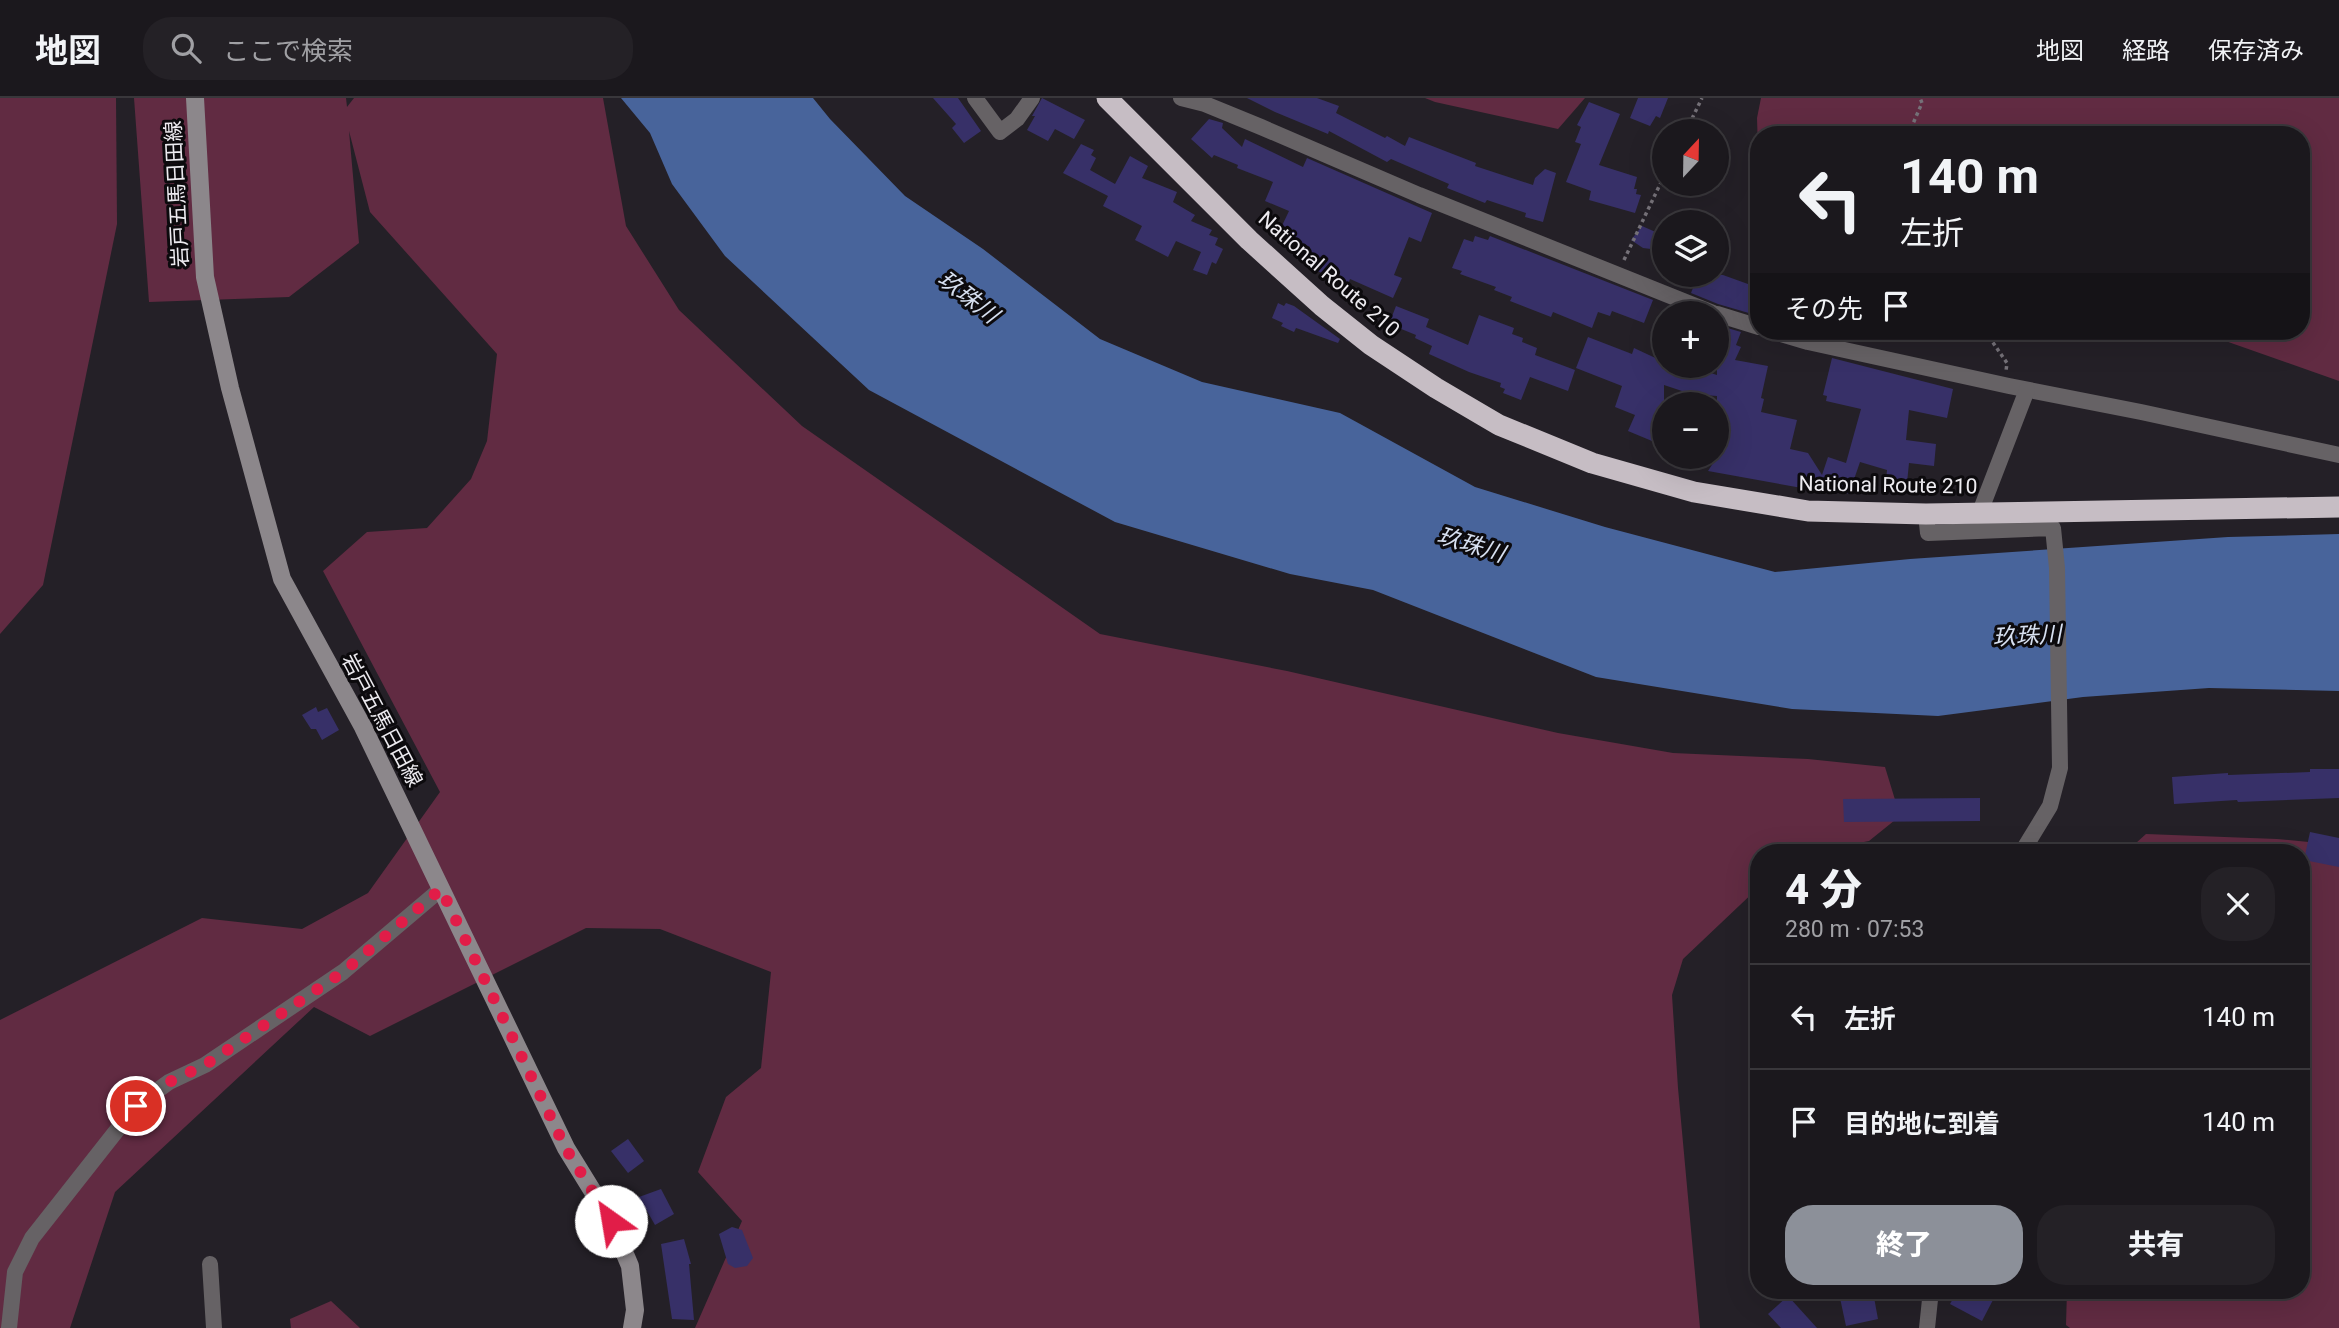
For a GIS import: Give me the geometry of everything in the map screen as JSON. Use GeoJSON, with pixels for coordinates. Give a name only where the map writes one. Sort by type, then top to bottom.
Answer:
{"type":"FeatureCollection","features":[{"type":"Feature","properties":{"kind":"highway","name":"National Route 210"},"geometry":{"type":"LineString","coordinates":[[1107,98],[1249,240],[1370,345],[1499,425],[1592,463],[1694,492],[1808,511],[1926,514],[2339,508]]}},
{"type":"Feature","properties":{"kind":"main road","name":"岩戸五馬日田線"},"geometry":{"type":"LineString","coordinates":[[195,98],[205,277],[230,388],[282,579],[363,727],[566,1149],[611,1221],[630,1266],[635,1310],[632,1328]]}},
{"type":"Feature","properties":{"kind":"street"},"geometry":{"type":"LineString","coordinates":[[975,98],[1000,132],[1017,119],[1032,98]]}},
{"type":"Feature","properties":{"kind":"street"},"geometry":{"type":"LineString","coordinates":[[1181,98],[1228,113],[1419,195],[1683,301]]}},
{"type":"Feature","properties":{"kind":"street"},"geometry":{"type":"LineString","coordinates":[[1729,318],[1750,324]]}},
{"type":"Feature","properties":{"kind":"street"},"geometry":{"type":"LineString","coordinates":[[1801,340],[2339,455]]}},
{"type":"Feature","properties":{"kind":"street"},"geometry":{"type":"LineString","coordinates":[[1980,512],[2027,390]]}},
{"type":"Feature","properties":{"kind":"street"},"geometry":{"type":"LineString","coordinates":[[1926,514],[1928,533],[2053,528],[2057,568],[2060,768],[2050,806],[2027,844]]}},
{"type":"Feature","properties":{"kind":"street"},"geometry":{"type":"LineString","coordinates":[[9,1328],[15,1272],[32,1238],[136,1106],[169,1082],[205,1065],[343,972],[441,889]]}},
{"type":"Feature","properties":{"kind":"street"},"geometry":{"type":"LineString","coordinates":[[210,1264],[214,1328]]}},
{"type":"Feature","properties":{"kind":"street"},"geometry":{"type":"LineString","coordinates":[[1927,1328],[1930,1299]]}},
{"type":"Feature","properties":{"kind":"path"},"geometry":{"type":"LineString","coordinates":[[1692,119],[1702,98]]}},
{"type":"Feature","properties":{"kind":"path"},"geometry":{"type":"LineString","coordinates":[[1912,126],[1922,103],[1920,98]]}},
{"type":"Feature","properties":{"kind":"path"},"geometry":{"type":"LineString","coordinates":[[1616,274],[1654,196]]}},
{"type":"Feature","properties":{"kind":"path"},"geometry":{"type":"LineString","coordinates":[[1991,340],[2007,363],[2008,386]]}},
{"type":"Feature","properties":{"kind":"shaded area"},"geometry":{"type":"Polygon","coordinates":[[[0,98],[116,98],[117,224],[43,585],[0,634],[0,98]]]}},
{"type":"Feature","properties":{"kind":"shaded area"},"geometry":{"type":"Polygon","coordinates":[[[134,98],[346,98],[347,107],[354,98],[603,98],[626,226],[679,310],[802,426],[1100,634],[1287,671],[1558,733],[1673,753],[1808,759],[1885,767],[1900,816],[1869,841],[1853,844],[1750,844],[1750,896],[1683,959],[1672,995],[1700,1328],[695,1328],[742,1221],[698,1172],[726,1097],[761,1068],[771,972],[660,929],[586,928],[370,1036],[314,1007],[115,1192],[70,1328],[0,1328],[0,1020],[202,918],[302,929],[368,893],[440,792],[323,571],[367,532],[427,528],[471,479],[487,441],[497,354],[370,212],[349,131],[359,243],[289,297],[149,302],[134,98]]]}},
{"type":"Feature","properties":{"kind":"shaded area"},"geometry":{"type":"Polygon","coordinates":[[[1425,98],[1585,98],[1558,129],[1425,98]]]}},
{"type":"Feature","properties":{"kind":"shaded area"},"geometry":{"type":"Polygon","coordinates":[[[1761,98],[2339,98],[2339,381],[2223,340],[2310,340],[2310,126],[1757,126],[1761,98]]]}},
{"type":"Feature","properties":{"kind":"shaded area"},"geometry":{"type":"Polygon","coordinates":[[[2146,834],[2277,839],[2339,845],[2339,1328],[2070,1328],[2066,1325],[2067,1299],[2310,1299],[2310,844],[2135,844],[2146,834]]]}},
{"type":"Feature","properties":{"kind":"shaded area"},"geometry":{"type":"Polygon","coordinates":[[[331,1301],[360,1328],[291,1328],[290,1319],[331,1301]]]}},
{"type":"Feature","properties":{"kind":"water","name":"玖珠川"},"geometry":{"type":"Polygon","coordinates":[[[621,98],[813,98],[905,196],[983,249],[1100,339],[1202,382],[1340,413],[1475,487],[1605,527],[1775,572],[1910,559],[2228,537],[2339,534],[2339,691],[2209,688],[2083,697],[1938,716],[1792,709],[1596,677],[1373,590],[1290,574],[1115,522],[869,390],[725,256],[672,184],[650,133],[621,98]]]}},
{"type":"Feature","properties":{"kind":"building"},"geometry":{"type":"Polygon","coordinates":[[[933,98],[958,98],[981,131],[964,143],[952,128],[956,124],[933,98]]]}},
{"type":"Feature","properties":{"kind":"building"},"geometry":{"type":"Polygon","coordinates":[[[1042,98],[1085,120],[1074,139],[1055,129],[1048,141],[1027,130],[1042,98]]]}},
{"type":"Feature","properties":{"kind":"building"},"geometry":{"type":"Polygon","coordinates":[[[1247,98],[1317,98],[1339,106],[1336,113],[1385,138],[1387,136],[1405,146],[1409,137],[1476,163],[1475,166],[1533,185],[1535,178],[1545,169],[1556,173],[1543,222],[1525,217],[1526,213],[1487,200],[1485,203],[1447,188],[1449,184],[1391,159],[1387,162],[1329,131],[1328,134],[1247,98]]]}},
{"type":"Feature","properties":{"kind":"building"},"geometry":{"type":"Polygon","coordinates":[[[1638,98],[1668,98],[1660,118],[1656,116],[1652,119],[1650,126],[1630,118],[1638,98]]]}},
{"type":"Feature","properties":{"kind":"building"},"geometry":{"type":"Polygon","coordinates":[[[1589,102],[1620,114],[1599,165],[1637,177],[1634,189],[1637,189],[1636,194],[1641,195],[1635,213],[1589,200],[1591,191],[1566,182],[1581,144],[1575,142],[1581,127],[1577,125],[1589,102]]]}},
{"type":"Feature","properties":{"kind":"building"},"geometry":{"type":"Polygon","coordinates":[[[1209,119],[1223,123],[1222,128],[1242,147],[1245,139],[1303,167],[1307,158],[1432,213],[1421,242],[1409,237],[1394,275],[1402,278],[1393,298],[1350,279],[1348,284],[1335,279],[1304,262],[1310,247],[1279,232],[1289,211],[1265,201],[1273,182],[1237,168],[1238,165],[1214,155],[1212,158],[1191,139],[1209,119]]]}},
{"type":"Feature","properties":{"kind":"building"},"geometry":{"type":"Polygon","coordinates":[[[1081,144],[1094,150],[1091,155],[1096,158],[1090,170],[1115,184],[1130,156],[1148,166],[1142,178],[1177,192],[1173,202],[1195,215],[1191,221],[1212,230],[1209,235],[1218,238],[1215,245],[1223,249],[1216,264],[1212,262],[1207,275],[1193,270],[1201,252],[1176,241],[1168,257],[1135,240],[1142,226],[1103,206],[1108,196],[1063,173],[1081,144]]]}},
{"type":"Feature","properties":{"kind":"building"},"geometry":{"type":"Polygon","coordinates":[[[1642,226],[1652,230],[1651,249],[1643,248],[1631,240],[1642,226]]]}},
{"type":"Feature","properties":{"kind":"building"},"geometry":{"type":"Polygon","coordinates":[[[1475,236],[1488,240],[1490,236],[1653,300],[1644,323],[1612,311],[1610,316],[1598,312],[1592,328],[1553,312],[1551,317],[1510,301],[1512,297],[1494,290],[1496,287],[1460,274],[1462,271],[1452,268],[1464,239],[1473,242],[1475,236]]]}},
{"type":"Feature","properties":{"kind":"building"},"geometry":{"type":"Polygon","coordinates":[[[1729,277],[1750,285],[1750,313],[1729,307],[1729,301],[1711,301],[1691,293],[1693,287],[1729,287],[1729,277]]]}},
{"type":"Feature","properties":{"kind":"building"},"geometry":{"type":"Polygon","coordinates":[[[1278,303],[1294,306],[1340,339],[1338,343],[1296,328],[1294,332],[1281,326],[1283,323],[1272,318],[1278,303]]]}},
{"type":"Feature","properties":{"kind":"building"},"geometry":{"type":"Polygon","coordinates":[[[1396,306],[1429,319],[1426,327],[1468,345],[1479,315],[1514,328],[1512,334],[1537,348],[1535,355],[1575,370],[1568,391],[1530,377],[1521,400],[1503,393],[1505,389],[1500,387],[1501,383],[1429,354],[1432,346],[1415,338],[1416,335],[1389,324],[1396,306]]]}},
{"type":"Feature","properties":{"kind":"building"},"geometry":{"type":"Polygon","coordinates":[[[1729,328],[1741,332],[1736,345],[1741,347],[1735,360],[1768,366],[1761,398],[1764,399],[1761,412],[1797,420],[1790,449],[1808,453],[1822,475],[1828,457],[1846,463],[1861,409],[1826,401],[1827,396],[1823,395],[1832,358],[1953,389],[1947,418],[1909,410],[1906,440],[1936,444],[1934,466],[1909,463],[1907,483],[1886,481],[1887,470],[1860,462],[1849,494],[1839,490],[1813,490],[1708,471],[1729,469],[1729,392],[1685,392],[1664,385],[1664,392],[1652,392],[1652,441],[1628,431],[1635,415],[1615,407],[1622,386],[1576,368],[1588,337],[1632,354],[1634,348],[1652,356],[1652,378],[1729,378],[1729,328]]]}},
{"type":"Feature","properties":{"kind":"building"},"geometry":{"type":"Polygon","coordinates":[[[316,707],[318,712],[327,708],[339,730],[322,740],[316,729],[311,729],[302,715],[316,707]]]}},
{"type":"Feature","properties":{"kind":"building"},"geometry":{"type":"Polygon","coordinates":[[[2310,769],[2339,769],[2339,798],[2174,804],[2172,777],[2310,772],[2310,769]]]}},
{"type":"Feature","properties":{"kind":"building"},"geometry":{"type":"Polygon","coordinates":[[[1980,798],[1980,821],[1844,822],[1843,799],[1980,798]]]}},
{"type":"Feature","properties":{"kind":"building"},"geometry":{"type":"Polygon","coordinates":[[[2310,832],[2339,838],[2339,867],[2310,861],[2310,844],[2307,844],[2310,832]]]}},
{"type":"Feature","properties":{"kind":"building"},"geometry":{"type":"Polygon","coordinates":[[[628,1139],[644,1161],[628,1173],[611,1151],[628,1139]]]}},
{"type":"Feature","properties":{"kind":"building"},"geometry":{"type":"Polygon","coordinates":[[[661,1189],[674,1214],[655,1225],[639,1197],[661,1189]]]}},
{"type":"Feature","properties":{"kind":"building"},"geometry":{"type":"Polygon","coordinates":[[[732,1227],[742,1230],[753,1258],[747,1266],[735,1268],[728,1264],[719,1234],[732,1227]]]}},
{"type":"Feature","properties":{"kind":"building"},"geometry":{"type":"Polygon","coordinates":[[[684,1239],[691,1264],[694,1320],[672,1319],[661,1244],[684,1239]]]}},
{"type":"Feature","properties":{"kind":"building"},"geometry":{"type":"Polygon","coordinates":[[[1785,1299],[1791,1299],[1817,1328],[1781,1328],[1768,1314],[1785,1299]]]}},
{"type":"Feature","properties":{"kind":"building"},"geometry":{"type":"Polygon","coordinates":[[[1840,1299],[1874,1299],[1878,1319],[1846,1326],[1840,1299]]]}},
{"type":"Feature","properties":{"kind":"building"},"geometry":{"type":"Polygon","coordinates":[[[1953,1299],[1993,1299],[1982,1321],[1950,1304],[1953,1299]]]}},
{"type":"Feature","properties":{"kind":"route"},"geometry":{"type":"LineString","coordinates":[[136,1106],[169,1082],[205,1065],[343,972],[441,889],[566,1149],[611,1221]]}}]}
